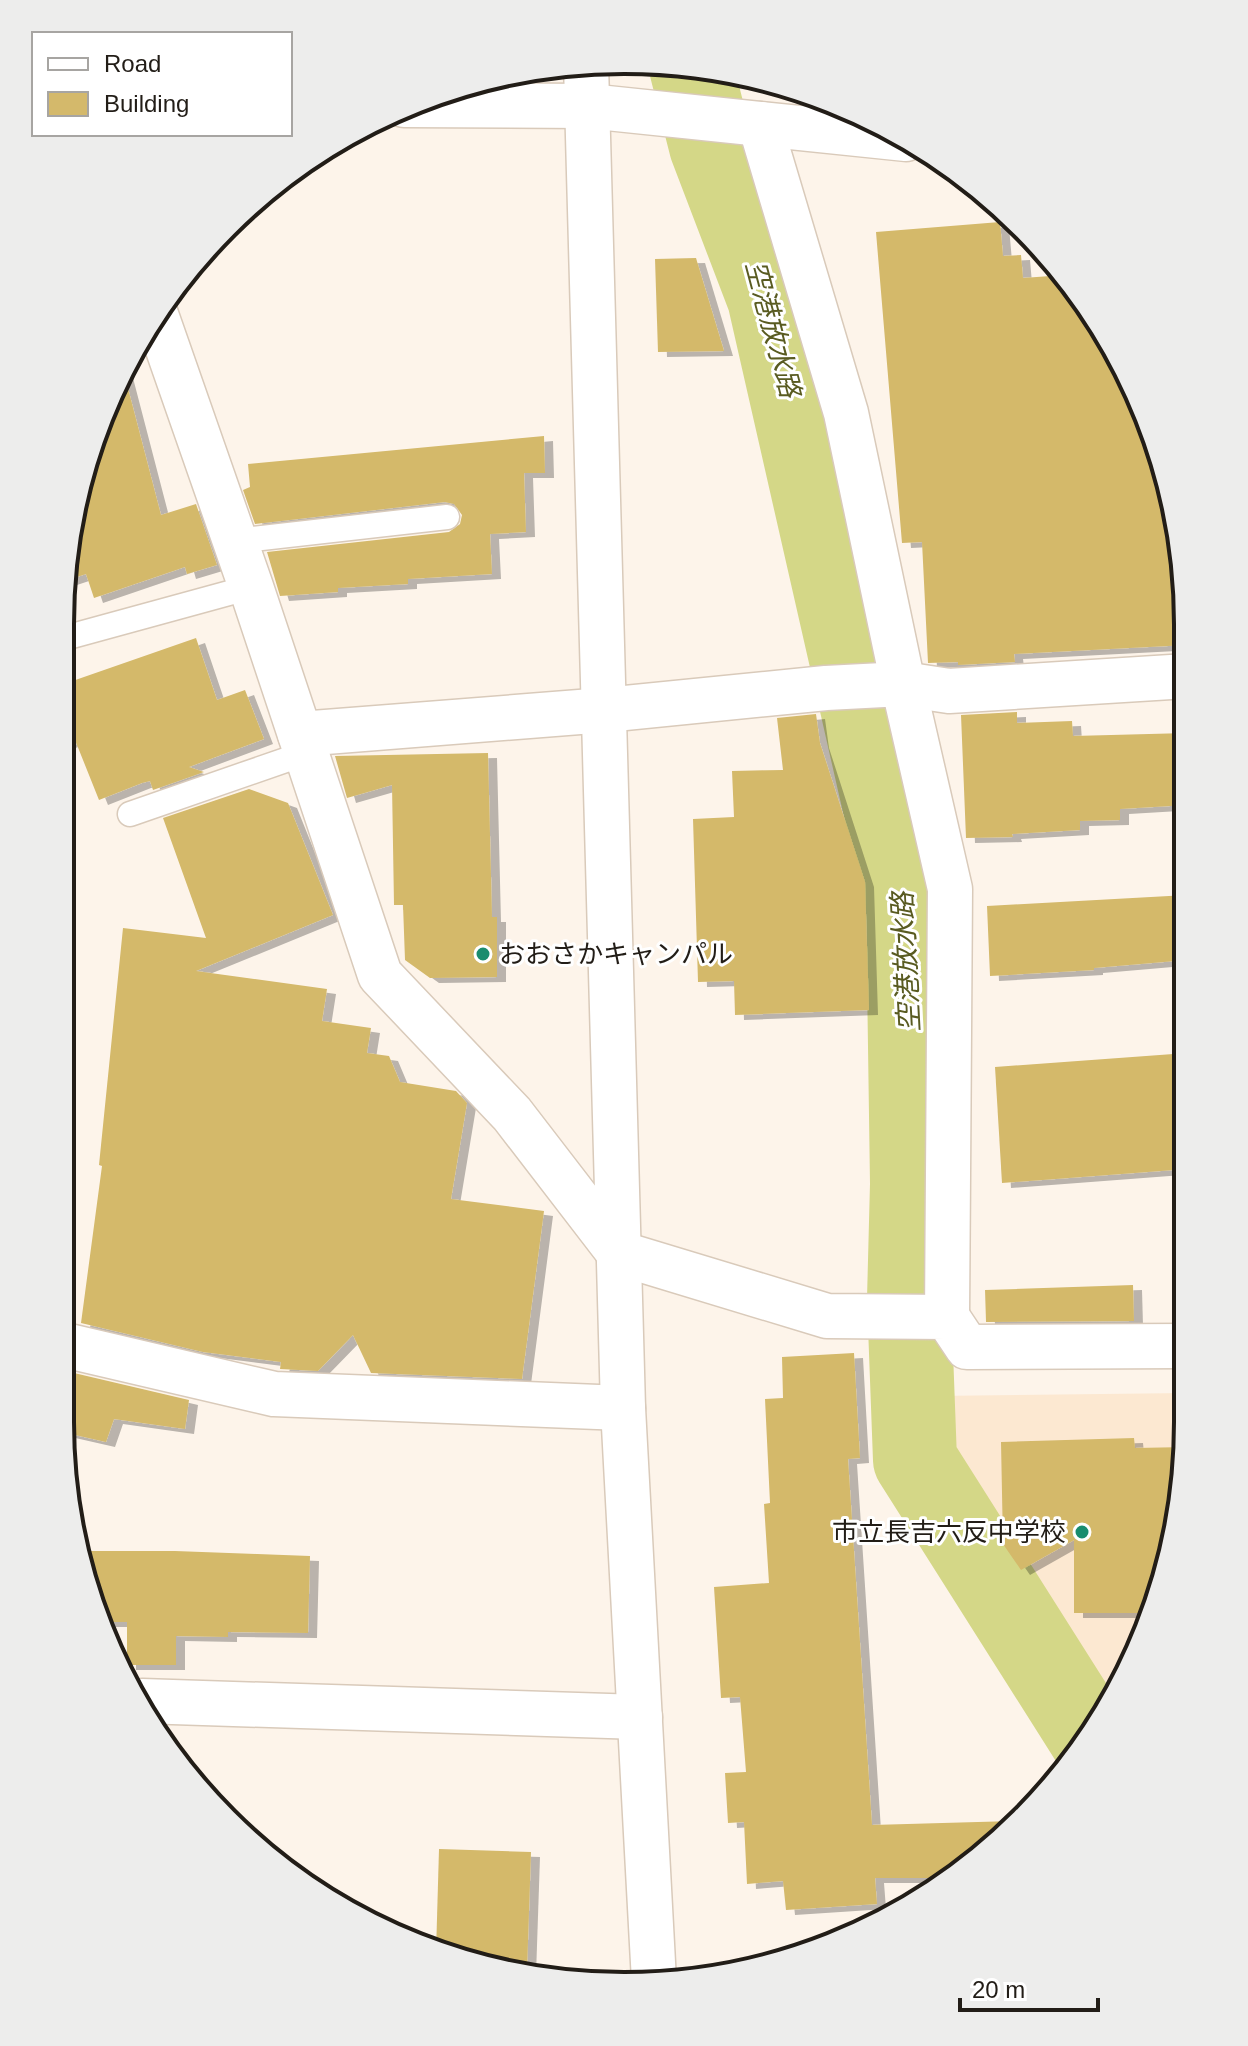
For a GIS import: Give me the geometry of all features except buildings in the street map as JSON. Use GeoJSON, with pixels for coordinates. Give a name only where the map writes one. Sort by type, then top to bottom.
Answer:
{"type":"FeatureCollection","features":[{"type":"Feature","properties":{"kind":"street"},"geometry":{"type":"LineString","coordinates":[[587,75],[623,1408],[653,1971]]}},
{"type":"Feature","properties":{"kind":"street"},"geometry":{"type":"LineString","coordinates":[[441,105],[588,106],[876,136]]}},
{"type":"Feature","properties":{"kind":"street"},"geometry":{"type":"LineString","coordinates":[[760,124],[846,413],[950,889],[947,1317],[967,1347],[1174,1346]]}},
{"type":"Feature","properties":{"kind":"street"},"geometry":{"type":"LineString","coordinates":[[161,328],[251,587],[380,975],[512,1114],[619,1253],[827,1316],[947,1317]]}},
{"type":"Feature","properties":{"kind":"street"},"geometry":{"type":"LineString","coordinates":[[303,744],[826,688],[903,684],[949,691],[1174,677]]}},
{"type":"Feature","properties":{"kind":"street"},"geometry":{"type":"LineString","coordinates":[[74,1347],[274,1394],[623,1408]]}},
{"type":"Feature","properties":{"kind":"street"},"geometry":{"type":"LineString","coordinates":[[151,1701],[640,1717]]}},
{"type":"Feature","properties":{"kind":"lane"},"geometry":{"type":"LineString","coordinates":[[235,541],[447,517]]}},
{"type":"Feature","properties":{"kind":"lane"},"geometry":{"type":"LineString","coordinates":[[74,635],[251,587]]}},
{"type":"Feature","properties":{"kind":"lane"},"geometry":{"type":"LineString","coordinates":[[130,814],[303,744]]}},
{"type":"Feature","properties":{"kind":"shaded area","name":"市立長吉六反中学校"},"geometry":{"type":"Polygon","coordinates":[[[1174,1393],[1169,1494],[1155,1564],[1132,1632],[1100,1697],[938,1448],[933,1396],[1174,1393]]]}},
{"type":"Feature","properties":{"kind":"waterway","name":"空港放水路"},"geometry":{"type":"LineString","coordinates":[[694,79],[711,146],[769,298],[908,909],[912,1184],[909,1299],[915,1460],[1083,1725]]}},
{"type":"Feature","properties":{"kind":"place","name":"おおさかキャンパル"},"geometry":{"type":"Point","coordinates":[483,954]}},
{"type":"Feature","properties":{"kind":"place","name":"市立長吉六反中学校"},"geometry":{"type":"Point","coordinates":[1082,1532]}}]}
